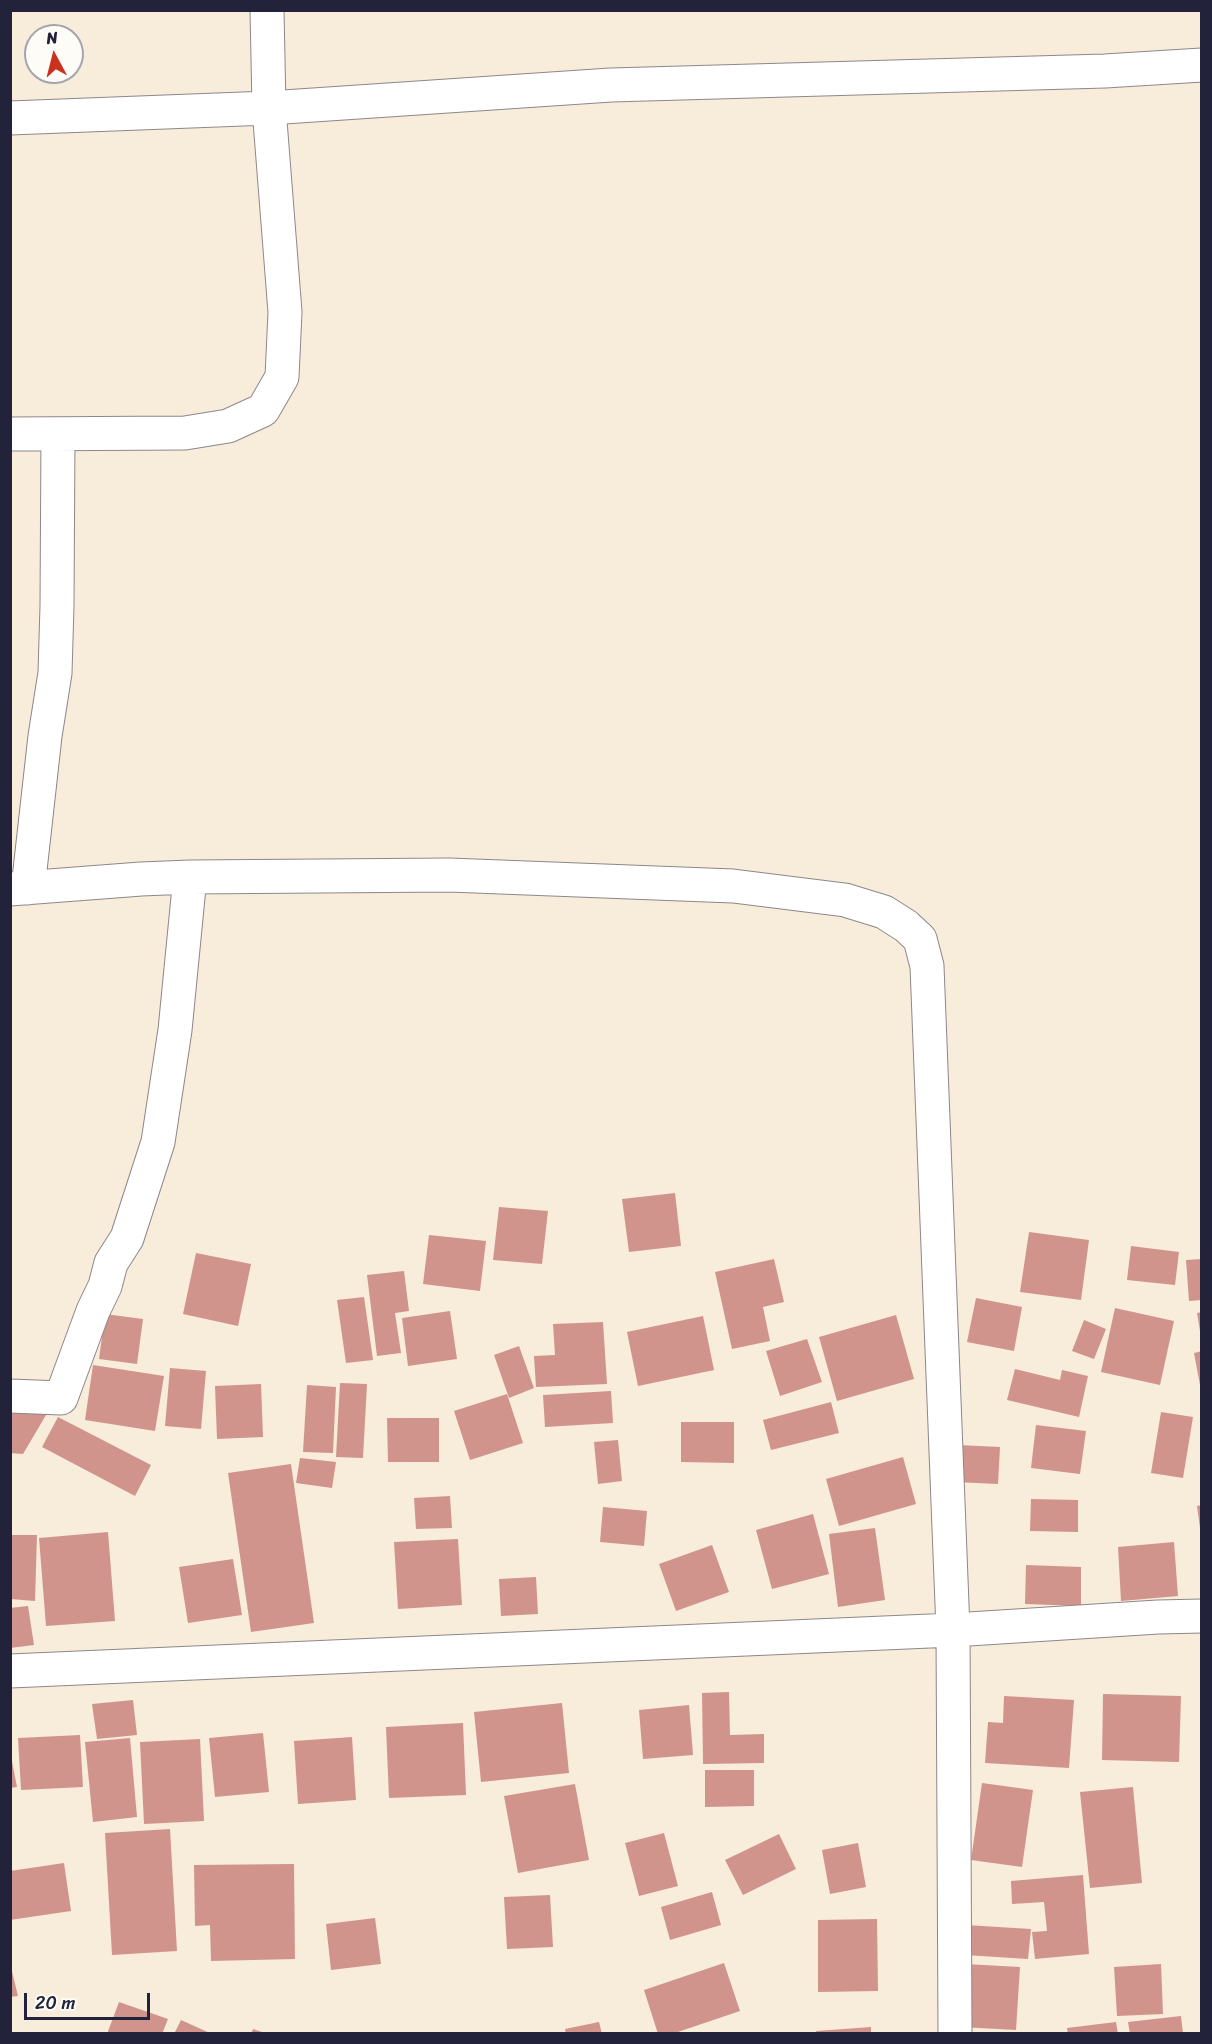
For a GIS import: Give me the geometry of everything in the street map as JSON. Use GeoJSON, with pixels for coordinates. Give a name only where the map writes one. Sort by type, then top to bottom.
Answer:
{"type":"FeatureCollection","features":[{"type":"Feature","properties":{"kind":"street"},"geometry":{"type":"LineString","coordinates":[[10,434],[185,434],[228,426],[263,410],[282,377],[285,312],[269,108],[267,10]]}},
{"type":"Feature","properties":{"kind":"street"},"geometry":{"type":"LineString","coordinates":[[10,118],[269,108],[611,85],[1094,71],[1202,65]]}},
{"type":"Feature","properties":{"kind":"street"},"geometry":{"type":"LineString","coordinates":[[58,434],[55,673],[19,888],[190,877],[449,875],[734,885],[845,900],[884,912],[906,926],[920,939],[927,966],[953,1630],[955,2034]]}},
{"type":"Feature","properties":{"kind":"street"},"geometry":{"type":"LineString","coordinates":[[10,1396],[62,1398],[93,1311],[105,1286],[111,1263],[127,1238],[158,1142],[175,1030],[190,877]]}},
{"type":"Feature","properties":{"kind":"street"},"geometry":{"type":"LineString","coordinates":[[10,1671],[953,1630],[1202,1616]]}},
{"type":"Feature","properties":{"kind":"building"},"geometry":{"type":"Polygon","coordinates":[[[675,1193],[681,1246],[629,1252],[622,1199],[675,1193]]]}},
{"type":"Feature","properties":{"kind":"building"},"geometry":{"type":"Polygon","coordinates":[[[499,1207],[548,1211],[542,1264],[493,1260],[499,1207]]]}},
{"type":"Feature","properties":{"kind":"building"},"geometry":{"type":"Polygon","coordinates":[[[1029,1232],[1089,1240],[1081,1300],[1020,1292],[1029,1232]]]}},
{"type":"Feature","properties":{"kind":"building"},"geometry":{"type":"Polygon","coordinates":[[[429,1235],[486,1241],[480,1291],[423,1284],[429,1235]]]}},
{"type":"Feature","properties":{"kind":"building"},"geometry":{"type":"Polygon","coordinates":[[[1131,1246],[1179,1252],[1175,1285],[1127,1280],[1131,1246]]]}},
{"type":"Feature","properties":{"kind":"building"},"geometry":{"type":"Polygon","coordinates":[[[196,1253],[251,1264],[238,1326],[183,1314],[196,1253]]]}},
{"type":"Feature","properties":{"kind":"building"},"geometry":{"type":"Polygon","coordinates":[[[774,1259],[784,1302],[763,1307],[770,1341],[732,1349],[715,1272],[774,1259]]]}},
{"type":"Feature","properties":{"kind":"building"},"geometry":{"type":"Polygon","coordinates":[[[1202,1259],[1202,1300],[1189,1301],[1186,1260],[1202,1259]]]}},
{"type":"Feature","properties":{"kind":"building"},"geometry":{"type":"Polygon","coordinates":[[[404,1271],[409,1311],[395,1313],[401,1353],[377,1356],[367,1275],[404,1271]]]}},
{"type":"Feature","properties":{"kind":"building"},"geometry":{"type":"Polygon","coordinates":[[[364,1297],[373,1360],[346,1363],[337,1300],[364,1297]]]}},
{"type":"Feature","properties":{"kind":"building"},"geometry":{"type":"Polygon","coordinates":[[[976,1298],[1022,1307],[1014,1351],[967,1342],[976,1298]]]}},
{"type":"Feature","properties":{"kind":"building"},"geometry":{"type":"Polygon","coordinates":[[[1115,1308],[1174,1321],[1160,1385],[1101,1372],[1115,1308]]]}},
{"type":"Feature","properties":{"kind":"building"},"geometry":{"type":"Polygon","coordinates":[[[450,1311],[457,1359],[408,1366],[402,1318],[450,1311]]]}},
{"type":"Feature","properties":{"kind":"building"},"geometry":{"type":"Polygon","coordinates":[[[1202,1312],[1202,1331],[1200,1331],[1197,1313],[1202,1312]]]}},
{"type":"Feature","properties":{"kind":"building"},"geometry":{"type":"Polygon","coordinates":[[[105,1314],[143,1319],[137,1364],[99,1359],[105,1314]]]}},
{"type":"Feature","properties":{"kind":"building"},"geometry":{"type":"Polygon","coordinates":[[[896,1315],[914,1379],[837,1401],[819,1337],[896,1315]]]}},
{"type":"Feature","properties":{"kind":"building"},"geometry":{"type":"Polygon","coordinates":[[[703,1316],[714,1370],[638,1386],[627,1332],[703,1316]]]}},
{"type":"Feature","properties":{"kind":"building"},"geometry":{"type":"Polygon","coordinates":[[[1084,1320],[1106,1329],[1094,1359],[1072,1351],[1084,1320]]]}},
{"type":"Feature","properties":{"kind":"building"},"geometry":{"type":"Polygon","coordinates":[[[603,1322],[607,1384],[536,1387],[534,1356],[555,1355],[553,1324],[603,1322]]]}},
{"type":"Feature","properties":{"kind":"building"},"geometry":{"type":"Polygon","coordinates":[[[807,1339],[822,1382],[780,1396],[766,1351],[807,1339]]]}},
{"type":"Feature","properties":{"kind":"building"},"geometry":{"type":"Polygon","coordinates":[[[519,1346],[534,1388],[509,1398],[494,1355],[519,1346]]]}},
{"type":"Feature","properties":{"kind":"building"},"geometry":{"type":"Polygon","coordinates":[[[1202,1351],[1202,1385],[1200,1385],[1194,1353],[1202,1351]]]}},
{"type":"Feature","properties":{"kind":"building"},"geometry":{"type":"Polygon","coordinates":[[[93,1365],[164,1376],[155,1431],[85,1420],[93,1365]]]}},
{"type":"Feature","properties":{"kind":"building"},"geometry":{"type":"Polygon","coordinates":[[[170,1368],[206,1371],[201,1429],[165,1426],[170,1368]]]}},
{"type":"Feature","properties":{"kind":"building"},"geometry":{"type":"Polygon","coordinates":[[[1015,1369],[1060,1380],[1062,1370],[1088,1376],[1079,1417],[1007,1400],[1015,1369]]]}},
{"type":"Feature","properties":{"kind":"building"},"geometry":{"type":"Polygon","coordinates":[[[340,1383],[367,1384],[363,1458],[336,1457],[340,1383]]]}},
{"type":"Feature","properties":{"kind":"building"},"geometry":{"type":"Polygon","coordinates":[[[261,1384],[263,1437],[217,1439],[215,1386],[261,1384]]]}},
{"type":"Feature","properties":{"kind":"building"},"geometry":{"type":"Polygon","coordinates":[[[307,1385],[336,1387],[333,1453],[303,1452],[307,1385]]]}},
{"type":"Feature","properties":{"kind":"building"},"geometry":{"type":"Polygon","coordinates":[[[611,1391],[613,1423],[545,1427],[543,1395],[611,1391]]]}},
{"type":"Feature","properties":{"kind":"building"},"geometry":{"type":"Polygon","coordinates":[[[507,1394],[523,1443],[470,1460],[454,1411],[507,1394]]]}},
{"type":"Feature","properties":{"kind":"building"},"geometry":{"type":"Polygon","coordinates":[[[831,1402],[839,1433],[771,1450],[763,1420],[831,1402]]]}},
{"type":"Feature","properties":{"kind":"building"},"geometry":{"type":"Polygon","coordinates":[[[10,1409],[49,1410],[23,1454],[10,1453],[10,1409]]]}},
{"type":"Feature","properties":{"kind":"building"},"geometry":{"type":"Polygon","coordinates":[[[1161,1412],[1193,1417],[1183,1478],[1151,1473],[1161,1412]]]}},
{"type":"Feature","properties":{"kind":"building"},"geometry":{"type":"Polygon","coordinates":[[[58,1417],[151,1465],[135,1496],[42,1447],[58,1417]]]}},
{"type":"Feature","properties":{"kind":"building"},"geometry":{"type":"Polygon","coordinates":[[[387,1418],[439,1418],[439,1462],[388,1462],[387,1418]]]}},
{"type":"Feature","properties":{"kind":"building"},"geometry":{"type":"Polygon","coordinates":[[[681,1422],[734,1422],[734,1463],[681,1462],[681,1422]]]}},
{"type":"Feature","properties":{"kind":"building"},"geometry":{"type":"Polygon","coordinates":[[[1036,1425],[1086,1431],[1080,1474],[1031,1468],[1036,1425]]]}},
{"type":"Feature","properties":{"kind":"building"},"geometry":{"type":"Polygon","coordinates":[[[618,1440],[622,1481],[598,1484],[594,1442],[618,1440]]]}},
{"type":"Feature","properties":{"kind":"building"},"geometry":{"type":"Polygon","coordinates":[[[958,1445],[1000,1447],[998,1484],[955,1482],[958,1445]]]}},
{"type":"Feature","properties":{"kind":"building"},"geometry":{"type":"Polygon","coordinates":[[[903,1457],[916,1504],[839,1526],[826,1479],[903,1457]]]}},
{"type":"Feature","properties":{"kind":"building"},"geometry":{"type":"Polygon","coordinates":[[[300,1458],[336,1462],[332,1488],[296,1483],[300,1458]]]}},
{"type":"Feature","properties":{"kind":"building"},"geometry":{"type":"Polygon","coordinates":[[[291,1464],[314,1623],[251,1632],[228,1473],[291,1464]]]}},
{"type":"Feature","properties":{"kind":"building"},"geometry":{"type":"Polygon","coordinates":[[[450,1496],[452,1528],[416,1529],[414,1498],[450,1496]]]}},
{"type":"Feature","properties":{"kind":"building"},"geometry":{"type":"Polygon","coordinates":[[[1031,1499],[1078,1500],[1078,1532],[1030,1531],[1031,1499]]]}},
{"type":"Feature","properties":{"kind":"building"},"geometry":{"type":"Polygon","coordinates":[[[1202,1505],[1202,1528],[1200,1528],[1197,1506],[1202,1505]]]}},
{"type":"Feature","properties":{"kind":"building"},"geometry":{"type":"Polygon","coordinates":[[[603,1507],[647,1511],[644,1546],[600,1542],[603,1507]]]}},
{"type":"Feature","properties":{"kind":"building"},"geometry":{"type":"Polygon","coordinates":[[[813,1514],[829,1574],[772,1589],[756,1530],[813,1514]]]}},
{"type":"Feature","properties":{"kind":"building"},"geometry":{"type":"Polygon","coordinates":[[[875,1528],[885,1600],[838,1607],[829,1534],[875,1528]]]}},
{"type":"Feature","properties":{"kind":"building"},"geometry":{"type":"Polygon","coordinates":[[[108,1532],[115,1621],[46,1626],[39,1538],[108,1532]]]}},
{"type":"Feature","properties":{"kind":"building"},"geometry":{"type":"Polygon","coordinates":[[[12,1535],[37,1535],[35,1601],[10,1599],[12,1535]]]}},
{"type":"Feature","properties":{"kind":"building"},"geometry":{"type":"Polygon","coordinates":[[[458,1539],[462,1605],[398,1609],[394,1542],[458,1539]]]}},
{"type":"Feature","properties":{"kind":"building"},"geometry":{"type":"Polygon","coordinates":[[[1174,1542],[1178,1596],[1121,1601],[1118,1547],[1174,1542]]]}},
{"type":"Feature","properties":{"kind":"building"},"geometry":{"type":"Polygon","coordinates":[[[712,1545],[729,1592],[676,1611],[659,1564],[712,1545]]]}},
{"type":"Feature","properties":{"kind":"building"},"geometry":{"type":"Polygon","coordinates":[[[233,1559],[242,1615],[188,1623],[179,1567],[233,1559]]]}},
{"type":"Feature","properties":{"kind":"building"},"geometry":{"type":"Polygon","coordinates":[[[1026,1565],[1081,1567],[1081,1606],[1025,1604],[1026,1565]]]}},
{"type":"Feature","properties":{"kind":"building"},"geometry":{"type":"Polygon","coordinates":[[[536,1577],[538,1614],[501,1616],[499,1579],[536,1577]]]}},
{"type":"Feature","properties":{"kind":"building"},"geometry":{"type":"Polygon","coordinates":[[[28,1606],[34,1645],[10,1648],[10,1608],[28,1606]]]}},
{"type":"Feature","properties":{"kind":"building"},"geometry":{"type":"Polygon","coordinates":[[[729,1692],[730,1735],[764,1734],[764,1763],[703,1764],[702,1693],[729,1692]]]}},
{"type":"Feature","properties":{"kind":"building"},"geometry":{"type":"Polygon","coordinates":[[[1103,1694],[1181,1696],[1179,1762],[1102,1760],[1103,1694]]]}},
{"type":"Feature","properties":{"kind":"building"},"geometry":{"type":"Polygon","coordinates":[[[1004,1696],[1074,1700],[1069,1768],[985,1763],[988,1722],[1003,1723],[1004,1696]]]}},
{"type":"Feature","properties":{"kind":"building"},"geometry":{"type":"Polygon","coordinates":[[[133,1700],[137,1735],[97,1739],[92,1704],[133,1700]]]}},
{"type":"Feature","properties":{"kind":"building"},"geometry":{"type":"Polygon","coordinates":[[[562,1703],[569,1773],[481,1782],[474,1712],[562,1703]]]}},
{"type":"Feature","properties":{"kind":"building"},"geometry":{"type":"Polygon","coordinates":[[[689,1705],[693,1755],[643,1759],[639,1710],[689,1705]]]}},
{"type":"Feature","properties":{"kind":"building"},"geometry":{"type":"Polygon","coordinates":[[[463,1723],[466,1795],[389,1798],[386,1727],[463,1723]]]}},
{"type":"Feature","properties":{"kind":"building"},"geometry":{"type":"Polygon","coordinates":[[[263,1733],[269,1792],[215,1797],[209,1738],[263,1733]]]}},
{"type":"Feature","properties":{"kind":"building"},"geometry":{"type":"Polygon","coordinates":[[[80,1735],[83,1787],[21,1790],[18,1738],[80,1735]]]}},
{"type":"Feature","properties":{"kind":"building"},"geometry":{"type":"Polygon","coordinates":[[[352,1737],[356,1800],[298,1804],[294,1741],[352,1737]]]}},
{"type":"Feature","properties":{"kind":"building"},"geometry":{"type":"Polygon","coordinates":[[[130,1738],[137,1817],[93,1822],[85,1742],[130,1738]]]}},
{"type":"Feature","properties":{"kind":"building"},"geometry":{"type":"Polygon","coordinates":[[[200,1739],[204,1821],[144,1824],[140,1742],[200,1739]]]}},
{"type":"Feature","properties":{"kind":"building"},"geometry":{"type":"Polygon","coordinates":[[[10,1751],[17,1787],[10,1788],[10,1751]]]}},
{"type":"Feature","properties":{"kind":"building"},"geometry":{"type":"Polygon","coordinates":[[[705,1770],[754,1770],[754,1806],[705,1807],[705,1770]]]}},
{"type":"Feature","properties":{"kind":"building"},"geometry":{"type":"Polygon","coordinates":[[[982,1783],[1033,1790],[1022,1867],[971,1860],[982,1783]]]}},
{"type":"Feature","properties":{"kind":"building"},"geometry":{"type":"Polygon","coordinates":[[[575,1784],[589,1860],[518,1873],[504,1796],[575,1784]]]}},
{"type":"Feature","properties":{"kind":"building"},"geometry":{"type":"Polygon","coordinates":[[[1133,1787],[1142,1883],[1090,1888],[1080,1792],[1133,1787]]]}},
{"type":"Feature","properties":{"kind":"building"},"geometry":{"type":"Polygon","coordinates":[[[170,1829],[177,1951],[112,1955],[105,1833],[170,1829]]]}},
{"type":"Feature","properties":{"kind":"building"},"geometry":{"type":"Polygon","coordinates":[[[664,1833],[678,1886],[639,1896],[625,1843],[664,1833]]]}},
{"type":"Feature","properties":{"kind":"building"},"geometry":{"type":"Polygon","coordinates":[[[779,1834],[796,1869],[743,1895],[725,1860],[779,1834]]]}},
{"type":"Feature","properties":{"kind":"building"},"geometry":{"type":"Polygon","coordinates":[[[858,1843],[866,1887],[830,1894],[822,1850],[858,1843]]]}},
{"type":"Feature","properties":{"kind":"building"},"geometry":{"type":"Polygon","coordinates":[[[64,1863],[71,1911],[10,1920],[10,1871],[64,1863]]]}},
{"type":"Feature","properties":{"kind":"building"},"geometry":{"type":"Polygon","coordinates":[[[294,1864],[295,1959],[211,1961],[210,1925],[195,1926],[194,1865],[294,1864]]]}},
{"type":"Feature","properties":{"kind":"building"},"geometry":{"type":"Polygon","coordinates":[[[1083,1875],[1089,1954],[1035,1959],[1032,1932],[1047,1931],[1044,1902],[1012,1904],[1011,1881],[1083,1875]]]}},
{"type":"Feature","properties":{"kind":"building"},"geometry":{"type":"Polygon","coordinates":[[[712,1892],[721,1925],[670,1940],[661,1907],[712,1892]]]}},
{"type":"Feature","properties":{"kind":"building"},"geometry":{"type":"Polygon","coordinates":[[[550,1895],[553,1947],[507,1949],[504,1897],[550,1895]]]}},
{"type":"Feature","properties":{"kind":"building"},"geometry":{"type":"Polygon","coordinates":[[[375,1918],[381,1964],[331,1970],[326,1924],[375,1918]]]}},
{"type":"Feature","properties":{"kind":"building"},"geometry":{"type":"Polygon","coordinates":[[[877,1919],[878,1991],[818,1992],[818,1920],[877,1919]]]}},
{"type":"Feature","properties":{"kind":"building"},"geometry":{"type":"Polygon","coordinates":[[[966,1925],[1031,1929],[1028,1959],[965,1955],[966,1925]]]}},
{"type":"Feature","properties":{"kind":"building"},"geometry":{"type":"Polygon","coordinates":[[[10,1963],[18,1996],[10,1997],[10,1963]]]}},
{"type":"Feature","properties":{"kind":"building"},"geometry":{"type":"Polygon","coordinates":[[[724,1963],[740,2011],[672,2034],[658,2034],[644,1990],[724,1963]]]}},
{"type":"Feature","properties":{"kind":"building"},"geometry":{"type":"Polygon","coordinates":[[[965,1964],[1020,1967],[1016,2030],[960,2027],[965,1964]]]}},
{"type":"Feature","properties":{"kind":"building"},"geometry":{"type":"Polygon","coordinates":[[[1161,1964],[1163,2014],[1117,2016],[1114,1967],[1161,1964]]]}},
{"type":"Feature","properties":{"kind":"building"},"geometry":{"type":"Polygon","coordinates":[[[119,2002],[168,2019],[162,2034],[107,2034],[119,2002]]]}},
{"type":"Feature","properties":{"kind":"building"},"geometry":{"type":"Polygon","coordinates":[[[1181,2016],[1183,2034],[1130,2034],[1128,2022],[1181,2016]]]}},
{"type":"Feature","properties":{"kind":"building"},"geometry":{"type":"Polygon","coordinates":[[[181,2020],[212,2034],[174,2034],[181,2020]]]}},
{"type":"Feature","properties":{"kind":"building"},"geometry":{"type":"Polygon","coordinates":[[[599,2022],[602,2034],[566,2034],[565,2029],[599,2022]]]}},
{"type":"Feature","properties":{"kind":"building"},"geometry":{"type":"Polygon","coordinates":[[[1116,2022],[1118,2034],[1068,2034],[1067,2028],[1116,2022]]]}},
{"type":"Feature","properties":{"kind":"building"},"geometry":{"type":"Polygon","coordinates":[[[871,2027],[871,2034],[817,2034],[816,2031],[871,2027]]]}},
{"type":"Feature","properties":{"kind":"building"},"geometry":{"type":"Polygon","coordinates":[[[253,2029],[265,2033],[265,2034],[251,2034],[253,2029]]]}}]}
